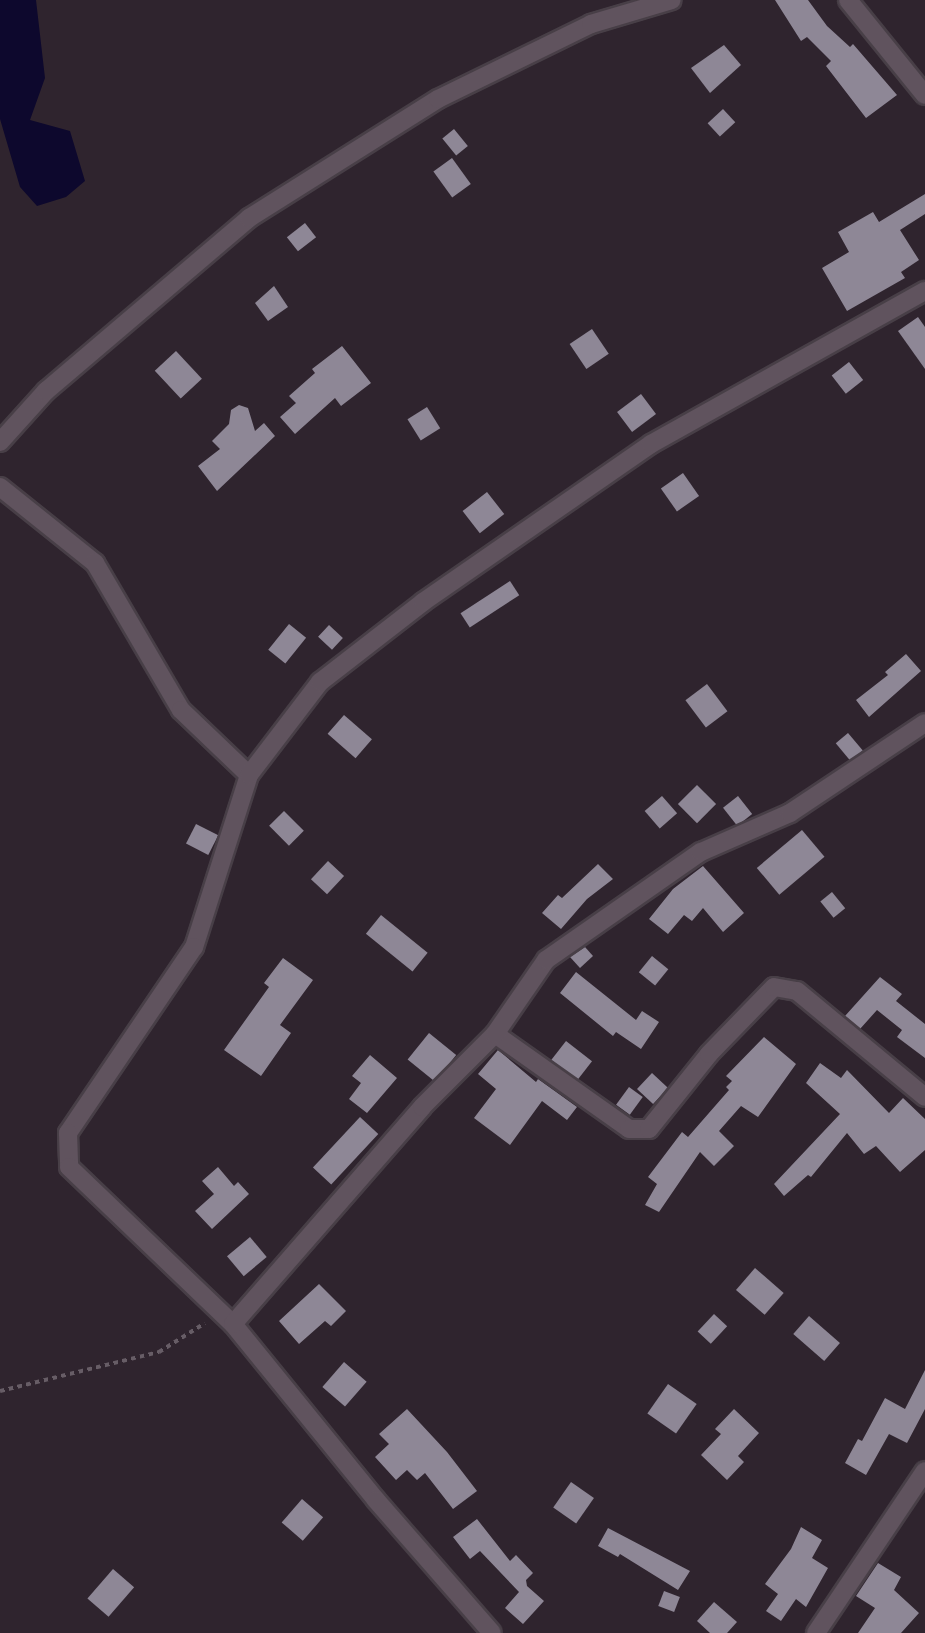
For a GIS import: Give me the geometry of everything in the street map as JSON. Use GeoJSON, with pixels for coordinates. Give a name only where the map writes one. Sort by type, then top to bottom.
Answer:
{"type":"FeatureCollection","features":[{"type":"Feature","properties":{"kind":"street"},"geometry":{"type":"LineString","coordinates":[[0,442],[46,391],[249,218],[438,99],[591,24],[672,0]]}},
{"type":"Feature","properties":{"kind":"street"},"geometry":{"type":"LineString","coordinates":[[848,0],[925,95]]}},
{"type":"Feature","properties":{"kind":"street"},"geometry":{"type":"LineString","coordinates":[[492,1633],[227,1318],[69,1167],[68,1133],[194,947],[249,775],[320,681],[423,602],[651,444],[925,291]]}},
{"type":"Feature","properties":{"kind":"street"},"geometry":{"type":"LineString","coordinates":[[0,487],[96,563],[181,710],[249,775]]}},
{"type":"Feature","properties":{"kind":"street"},"geometry":{"type":"LineString","coordinates":[[227,1318],[422,1107],[495,1034],[546,960],[628,900],[701,852],[790,813],[925,723]]}},
{"type":"Feature","properties":{"kind":"street"},"geometry":{"type":"LineString","coordinates":[[495,1034],[629,1129],[649,1129],[709,1054],[774,987],[797,991],[925,1097]]}},
{"type":"Feature","properties":{"kind":"street"},"geometry":{"type":"LineString","coordinates":[[816,1633],[925,1472]]}},
{"type":"Feature","properties":{"kind":"path"},"geometry":{"type":"LineString","coordinates":[[0,1391],[159,1352],[227,1318]]}},
{"type":"Feature","properties":{"kind":"shaded area"},"geometry":{"type":"Polygon","coordinates":[[[0,0],[36,0],[45,78],[30,120],[70,131],[85,181],[66,197],[37,206],[20,187],[0,119],[0,0]]]}},
{"type":"Feature","properties":{"kind":"building"},"geometry":{"type":"Polygon","coordinates":[[[775,0],[808,0],[827,26],[850,47],[853,44],[897,95],[866,118],[826,66],[831,61],[807,37],[801,41],[775,0]]]}},
{"type":"Feature","properties":{"kind":"building"},"geometry":{"type":"Polygon","coordinates":[[[724,45],[741,65],[710,93],[691,68],[724,45]]]}},
{"type":"Feature","properties":{"kind":"building"},"geometry":{"type":"Polygon","coordinates":[[[723,109],[735,122],[720,136],[708,123],[723,109]]]}},
{"type":"Feature","properties":{"kind":"building"},"geometry":{"type":"Polygon","coordinates":[[[454,129],[468,146],[456,156],[442,138],[454,129]]]}},
{"type":"Feature","properties":{"kind":"building"},"geometry":{"type":"Polygon","coordinates":[[[452,158],[471,184],[452,197],[433,172],[452,158]]]}},
{"type":"Feature","properties":{"kind":"building"},"geometry":{"type":"Polygon","coordinates":[[[925,194],[925,214],[900,230],[919,260],[901,272],[905,278],[847,311],[822,268],[849,252],[838,232],[873,212],[879,222],[925,194]]]}},
{"type":"Feature","properties":{"kind":"building"},"geometry":{"type":"Polygon","coordinates":[[[305,223],[316,237],[298,251],[287,237],[305,223]]]}},
{"type":"Feature","properties":{"kind":"building"},"geometry":{"type":"Polygon","coordinates":[[[274,286],[288,307],[268,321],[255,303],[274,286]]]}},
{"type":"Feature","properties":{"kind":"building"},"geometry":{"type":"Polygon","coordinates":[[[918,317],[925,327],[925,369],[898,331],[918,317]]]}},
{"type":"Feature","properties":{"kind":"building"},"geometry":{"type":"Polygon","coordinates":[[[592,329],[609,354],[586,369],[570,344],[592,329]]]}},
{"type":"Feature","properties":{"kind":"building"},"geometry":{"type":"Polygon","coordinates":[[[342,346],[371,383],[341,406],[335,398],[295,434],[280,417],[296,403],[289,396],[315,373],[312,369],[342,346]]]}},
{"type":"Feature","properties":{"kind":"building"},"geometry":{"type":"Polygon","coordinates":[[[176,351],[202,379],[181,399],[155,371],[176,351]]]}},
{"type":"Feature","properties":{"kind":"building"},"geometry":{"type":"Polygon","coordinates":[[[849,362],[863,380],[846,394],[832,376],[849,362]]]}},
{"type":"Feature","properties":{"kind":"building"},"geometry":{"type":"Polygon","coordinates":[[[641,394],[656,414],[632,432],[617,412],[641,394]]]}},
{"type":"Feature","properties":{"kind":"building"},"geometry":{"type":"Polygon","coordinates":[[[239,405],[248,408],[255,431],[264,423],[275,436],[217,491],[198,466],[220,449],[212,441],[229,424],[231,410],[239,405]]]}},
{"type":"Feature","properties":{"kind":"building"},"geometry":{"type":"Polygon","coordinates":[[[427,407],[440,428],[421,440],[407,419],[427,407]]]}},
{"type":"Feature","properties":{"kind":"building"},"geometry":{"type":"Polygon","coordinates":[[[683,473],[699,496],[677,511],[661,488],[683,473]]]}},
{"type":"Feature","properties":{"kind":"building"},"geometry":{"type":"Polygon","coordinates":[[[487,492],[504,514],[480,533],[463,511],[487,492]]]}},
{"type":"Feature","properties":{"kind":"building"},"geometry":{"type":"Polygon","coordinates":[[[510,581],[519,595],[470,627],[461,613],[510,581]]]}},
{"type":"Feature","properties":{"kind":"building"},"geometry":{"type":"Polygon","coordinates":[[[289,624],[306,638],[285,663],[268,650],[289,624]]]}},
{"type":"Feature","properties":{"kind":"building"},"geometry":{"type":"Polygon","coordinates":[[[329,625],[343,638],[332,650],[318,637],[329,625]]]}},
{"type":"Feature","properties":{"kind":"building"},"geometry":{"type":"Polygon","coordinates":[[[906,654],[921,671],[869,717],[856,700],[888,675],[885,672],[906,654]]]}},
{"type":"Feature","properties":{"kind":"building"},"geometry":{"type":"Polygon","coordinates":[[[707,684],[727,711],[706,727],[685,700],[707,684]]]}},
{"type":"Feature","properties":{"kind":"building"},"geometry":{"type":"Polygon","coordinates":[[[344,715],[372,739],[356,758],[328,734],[344,715]]]}},
{"type":"Feature","properties":{"kind":"building"},"geometry":{"type":"Polygon","coordinates":[[[848,733],[863,751],[851,761],[836,743],[848,733]]]}},
{"type":"Feature","properties":{"kind":"building"},"geometry":{"type":"Polygon","coordinates":[[[697,785],[716,804],[697,823],[678,804],[697,785]]]}},
{"type":"Feature","properties":{"kind":"building"},"geometry":{"type":"Polygon","coordinates":[[[662,796],[677,813],[660,828],[645,811],[662,796]]]}},
{"type":"Feature","properties":{"kind":"building"},"geometry":{"type":"Polygon","coordinates":[[[738,796],[752,814],[737,826],[723,808],[738,796]]]}},
{"type":"Feature","properties":{"kind":"building"},"geometry":{"type":"Polygon","coordinates":[[[284,811],[304,831],[289,846],[269,826],[284,811]]]}},
{"type":"Feature","properties":{"kind":"building"},"geometry":{"type":"Polygon","coordinates":[[[196,824],[218,835],[208,855],[186,844],[196,824]]]}},
{"type":"Feature","properties":{"kind":"building"},"geometry":{"type":"Polygon","coordinates":[[[802,830],[824,857],[779,895],[757,868],[802,830]]]}},
{"type":"Feature","properties":{"kind":"building"},"geometry":{"type":"Polygon","coordinates":[[[328,861],[344,876],[327,894],[311,879],[328,861]]]}},
{"type":"Feature","properties":{"kind":"building"},"geometry":{"type":"Polygon","coordinates":[[[598,864],[613,879],[587,899],[561,929],[542,913],[558,895],[562,898],[598,864]]]}},
{"type":"Feature","properties":{"kind":"building"},"geometry":{"type":"Polygon","coordinates":[[[703,866],[744,913],[723,932],[703,908],[692,921],[684,915],[668,934],[649,919],[673,889],[703,866]]]}},
{"type":"Feature","properties":{"kind":"building"},"geometry":{"type":"Polygon","coordinates":[[[832,892],[845,908],[834,918],[820,901],[832,892]]]}},
{"type":"Feature","properties":{"kind":"building"},"geometry":{"type":"Polygon","coordinates":[[[381,915],[428,953],[413,971],[366,934],[381,915]]]}},
{"type":"Feature","properties":{"kind":"building"},"geometry":{"type":"Polygon","coordinates":[[[585,947],[593,956],[580,968],[570,957],[585,947]]]}},
{"type":"Feature","properties":{"kind":"building"},"geometry":{"type":"Polygon","coordinates":[[[652,956],[668,969],[655,986],[639,972],[652,956]]]}},
{"type":"Feature","properties":{"kind":"building"},"geometry":{"type":"Polygon","coordinates":[[[283,958],[313,980],[280,1025],[291,1033],[261,1076],[224,1050],[269,987],[264,983],[283,958]]]}},
{"type":"Feature","properties":{"kind":"building"},"geometry":{"type":"Polygon","coordinates":[[[576,972],[636,1020],[642,1011],[659,1022],[641,1049],[616,1032],[613,1036],[560,993],[576,972]]]}},
{"type":"Feature","properties":{"kind":"building"},"geometry":{"type":"Polygon","coordinates":[[[880,977],[902,994],[896,1001],[925,1024],[925,1058],[897,1037],[902,1030],[877,1010],[860,1029],[845,1016],[880,977]]]}},
{"type":"Feature","properties":{"kind":"building"},"geometry":{"type":"Polygon","coordinates":[[[429,1033],[456,1055],[435,1081],[408,1059],[429,1033]]]}},
{"type":"Feature","properties":{"kind":"building"},"geometry":{"type":"Polygon","coordinates":[[[764,1037],[796,1064],[758,1117],[741,1106],[719,1131],[734,1146],[714,1166],[700,1152],[659,1212],[645,1205],[657,1184],[648,1177],[682,1132],[688,1137],[729,1090],[726,1087],[732,1081],[726,1076],[764,1037]]]}},
{"type":"Feature","properties":{"kind":"building"},"geometry":{"type":"Polygon","coordinates":[[[566,1041],[592,1061],[577,1080],[551,1060],[566,1041]]]}},
{"type":"Feature","properties":{"kind":"building"},"geometry":{"type":"Polygon","coordinates":[[[498,1050],[536,1082],[538,1079],[577,1107],[567,1120],[542,1101],[510,1145],[474,1118],[496,1089],[478,1074],[498,1050]]]}},
{"type":"Feature","properties":{"kind":"building"},"geometry":{"type":"Polygon","coordinates":[[[370,1055],[397,1078],[367,1113],[349,1099],[361,1083],[352,1076],[370,1055]]]}},
{"type":"Feature","properties":{"kind":"building"},"geometry":{"type":"Polygon","coordinates":[[[820,1063],[841,1078],[847,1070],[889,1113],[903,1098],[925,1119],[925,1150],[900,1172],[876,1146],[864,1154],[847,1133],[811,1177],[808,1175],[784,1196],[774,1184],[840,1114],[806,1083],[820,1063]]]}},
{"type":"Feature","properties":{"kind":"building"},"geometry":{"type":"Polygon","coordinates":[[[652,1073],[668,1088],[653,1104],[637,1089],[652,1073]]]}},
{"type":"Feature","properties":{"kind":"building"},"geometry":{"type":"Polygon","coordinates":[[[629,1087],[643,1097],[630,1115],[616,1105],[629,1087]]]}},
{"type":"Feature","properties":{"kind":"building"},"geometry":{"type":"Polygon","coordinates":[[[360,1117],[378,1134],[331,1185],[313,1167],[360,1117]]]}},
{"type":"Feature","properties":{"kind":"building"},"geometry":{"type":"Polygon","coordinates":[[[218,1167],[234,1186],[238,1182],[249,1194],[212,1229],[195,1211],[214,1194],[202,1181],[218,1167]]]}},
{"type":"Feature","properties":{"kind":"building"},"geometry":{"type":"Polygon","coordinates":[[[250,1237],[267,1257],[244,1276],[227,1256],[250,1237]]]}},
{"type":"Feature","properties":{"kind":"building"},"geometry":{"type":"Polygon","coordinates":[[[755,1268],[784,1293],[765,1315],[736,1290],[755,1268]]]}},
{"type":"Feature","properties":{"kind":"building"},"geometry":{"type":"Polygon","coordinates":[[[319,1284],[346,1311],[331,1326],[325,1321],[299,1344],[279,1321],[319,1284]]]}},
{"type":"Feature","properties":{"kind":"building"},"geometry":{"type":"Polygon","coordinates":[[[714,1314],[727,1326],[711,1344],[698,1332],[714,1314]]]}},
{"type":"Feature","properties":{"kind":"building"},"geometry":{"type":"Polygon","coordinates":[[[809,1316],[840,1343],[824,1361],[793,1334],[809,1316]]]}},
{"type":"Feature","properties":{"kind":"building"},"geometry":{"type":"Polygon","coordinates":[[[344,1362],[367,1382],[345,1407],[322,1387],[344,1362]]]}},
{"type":"Feature","properties":{"kind":"building"},"geometry":{"type":"Polygon","coordinates":[[[925,1370],[925,1409],[907,1443],[889,1434],[866,1475],[845,1463],[858,1439],[862,1441],[885,1398],[905,1409],[925,1370]]]}},
{"type":"Feature","properties":{"kind":"building"},"geometry":{"type":"Polygon","coordinates":[[[668,1384],[697,1404],[676,1434],[647,1413],[668,1384]]]}},
{"type":"Feature","properties":{"kind":"building"},"geometry":{"type":"Polygon","coordinates":[[[407,1409],[447,1452],[477,1491],[453,1509],[425,1473],[417,1480],[407,1470],[396,1480],[375,1457],[389,1444],[379,1434],[407,1409]]]}},
{"type":"Feature","properties":{"kind":"building"},"geometry":{"type":"Polygon","coordinates":[[[734,1409],[759,1433],[738,1456],[744,1462],[727,1480],[701,1455],[721,1434],[715,1429],[734,1409]]]}},
{"type":"Feature","properties":{"kind":"building"},"geometry":{"type":"Polygon","coordinates":[[[571,1482],[594,1498],[576,1523],[553,1507],[571,1482]]]}},
{"type":"Feature","properties":{"kind":"building"},"geometry":{"type":"Polygon","coordinates":[[[302,1499],[323,1517],[303,1541],[282,1522],[302,1499]]]}},
{"type":"Feature","properties":{"kind":"building"},"geometry":{"type":"Polygon","coordinates":[[[477,1519],[510,1561],[516,1555],[533,1573],[526,1580],[527,1586],[544,1601],[523,1624],[505,1608],[519,1592],[480,1551],[470,1559],[453,1537],[477,1519]]]}},
{"type":"Feature","properties":{"kind":"building"},"geometry":{"type":"Polygon","coordinates":[[[801,1527],[822,1540],[812,1558],[828,1568],[806,1607],[796,1599],[781,1621],[766,1611],[778,1594],[765,1584],[791,1549],[801,1527]]]}},
{"type":"Feature","properties":{"kind":"building"},"geometry":{"type":"Polygon","coordinates":[[[608,1528],[690,1571],[678,1590],[620,1554],[618,1557],[598,1546],[608,1528]]]}},
{"type":"Feature","properties":{"kind":"building"},"geometry":{"type":"Polygon","coordinates":[[[878,1563],[901,1577],[894,1590],[919,1613],[901,1633],[858,1633],[875,1608],[856,1596],[878,1563]]]}},
{"type":"Feature","properties":{"kind":"building"},"geometry":{"type":"Polygon","coordinates":[[[113,1569],[134,1587],[109,1617],[87,1598],[113,1569]]]}},
{"type":"Feature","properties":{"kind":"building"},"geometry":{"type":"Polygon","coordinates":[[[664,1591],[680,1597],[674,1612],[658,1606],[664,1591]]]}},
{"type":"Feature","properties":{"kind":"building"},"geometry":{"type":"Polygon","coordinates":[[[714,1602],[737,1622],[727,1633],[710,1633],[697,1621],[714,1602]]]}}]}
